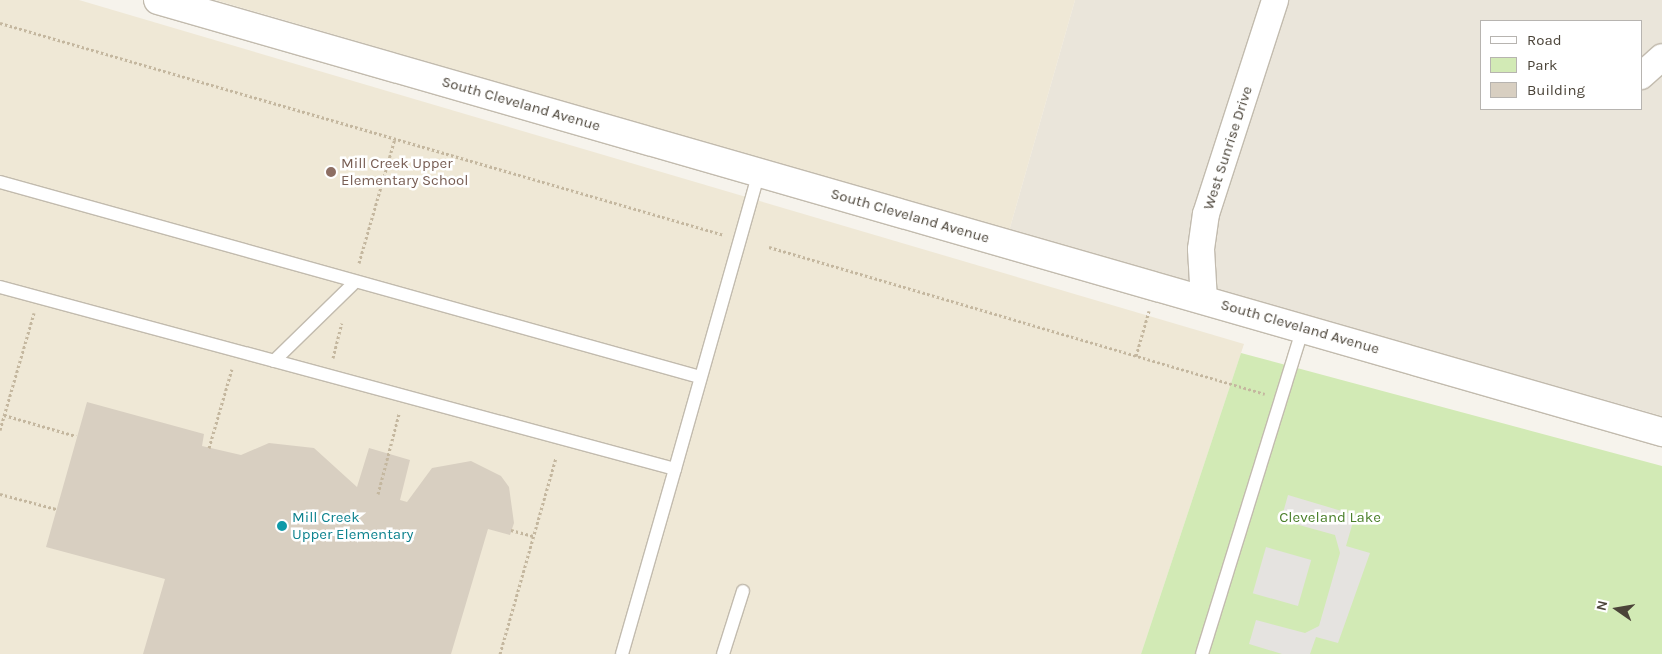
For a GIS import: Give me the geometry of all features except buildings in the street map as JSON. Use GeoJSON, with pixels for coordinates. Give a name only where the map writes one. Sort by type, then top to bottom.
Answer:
{"type":"FeatureCollection","features":[{"type":"Feature","properties":{"kind":"street","name":"South Cleveland Avenue"},"geometry":{"type":"LineString","coordinates":[[158,0],[1662,432]]}},
{"type":"Feature","properties":{"kind":"street","name":"West Sunrise Drive"},"geometry":{"type":"LineString","coordinates":[[1204,300],[1202,248],[1206,214],[1275,0]]}},
{"type":"Feature","properties":{"kind":"street"},"geometry":{"type":"LineString","coordinates":[[1642,75],[1662,57]]}},
{"type":"Feature","properties":{"kind":"lane"},"geometry":{"type":"LineString","coordinates":[[622,654],[759,172]]}},
{"type":"Feature","properties":{"kind":"lane"},"geometry":{"type":"LineString","coordinates":[[0,182],[353,284],[700,377]]}},
{"type":"Feature","properties":{"kind":"lane"},"geometry":{"type":"LineString","coordinates":[[274,361],[353,284]]}},
{"type":"Feature","properties":{"kind":"lane"},"geometry":{"type":"LineString","coordinates":[[0,287],[675,469]]}},
{"type":"Feature","properties":{"kind":"lane"},"geometry":{"type":"LineString","coordinates":[[1202,654],[1303,328]]}},
{"type":"Feature","properties":{"kind":"lane"},"geometry":{"type":"LineString","coordinates":[[723,654],[742,591]]}},
{"type":"Feature","properties":{"kind":"path"},"geometry":{"type":"LineString","coordinates":[[0,22],[727,236]]}},
{"type":"Feature","properties":{"kind":"path"},"geometry":{"type":"LineString","coordinates":[[359,262],[395,138]]}},
{"type":"Feature","properties":{"kind":"path"},"geometry":{"type":"LineString","coordinates":[[769,248],[1281,398]]}},
{"type":"Feature","properties":{"kind":"path"},"geometry":{"type":"LineString","coordinates":[[1136,356],[1151,304]]}},
{"type":"Feature","properties":{"kind":"path"},"geometry":{"type":"LineString","coordinates":[[0,430],[34,310]]}},
{"type":"Feature","properties":{"kind":"path"},"geometry":{"type":"LineString","coordinates":[[209,448],[233,366]]}},
{"type":"Feature","properties":{"kind":"path"},"geometry":{"type":"LineString","coordinates":[[378,494],[399,413]]}},
{"type":"Feature","properties":{"kind":"path"},"geometry":{"type":"LineString","coordinates":[[4,415],[76,436]]}},
{"type":"Feature","properties":{"kind":"path"},"geometry":{"type":"LineString","coordinates":[[500,654],[556,458]]}},
{"type":"Feature","properties":{"kind":"path"},"geometry":{"type":"LineString","coordinates":[[0,494],[56,509]]}},
{"type":"Feature","properties":{"kind":"path"},"geometry":{"type":"LineString","coordinates":[[511,530],[533,536]]}},
{"type":"Feature","properties":{"kind":"shaded area","name":"Mill Creek Upper Elementary School"},"geometry":{"type":"Polygon","coordinates":[[[0,0],[79,0],[1244,344],[1141,654],[0,654],[0,0]]]}},
{"type":"Feature","properties":{"kind":"shaded area"},"geometry":{"type":"Polygon","coordinates":[[[215,0],[1075,0],[1009,231],[215,0]]]}},
{"type":"Feature","properties":{"kind":"shaded area"},"geometry":{"type":"Polygon","coordinates":[[[1075,0],[1662,0],[1662,416],[1009,231],[1075,0]]]}},
{"type":"Feature","properties":{"kind":"shaded area"},"geometry":{"type":"Polygon","coordinates":[[[1288,495],[1355,515],[1346,546],[1370,553],[1338,643],[1316,637],[1310,654],[1282,654],[1249,644],[1256,620],[1305,633],[1319,626],[1340,553],[1335,535],[1281,520],[1288,495]]]}},
{"type":"Feature","properties":{"kind":"shaded area"},"geometry":{"type":"Polygon","coordinates":[[[1266,547],[1311,560],[1298,606],[1253,593],[1266,547]]]}},
{"type":"Feature","properties":{"kind":"green space","name":"Cleveland Lake"},"geometry":{"type":"Polygon","coordinates":[[[1241,353],[1662,466],[1662,654],[1141,654],[1241,353]]]}},
{"type":"Feature","properties":{"kind":"place","name":"Mill Creek Upper Elementary School"},"geometry":{"type":"Point","coordinates":[331,172]}},
{"type":"Feature","properties":{"kind":"place","name":"Mill Creek Upper Elementary"},"geometry":{"type":"Point","coordinates":[282,526]}}]}
